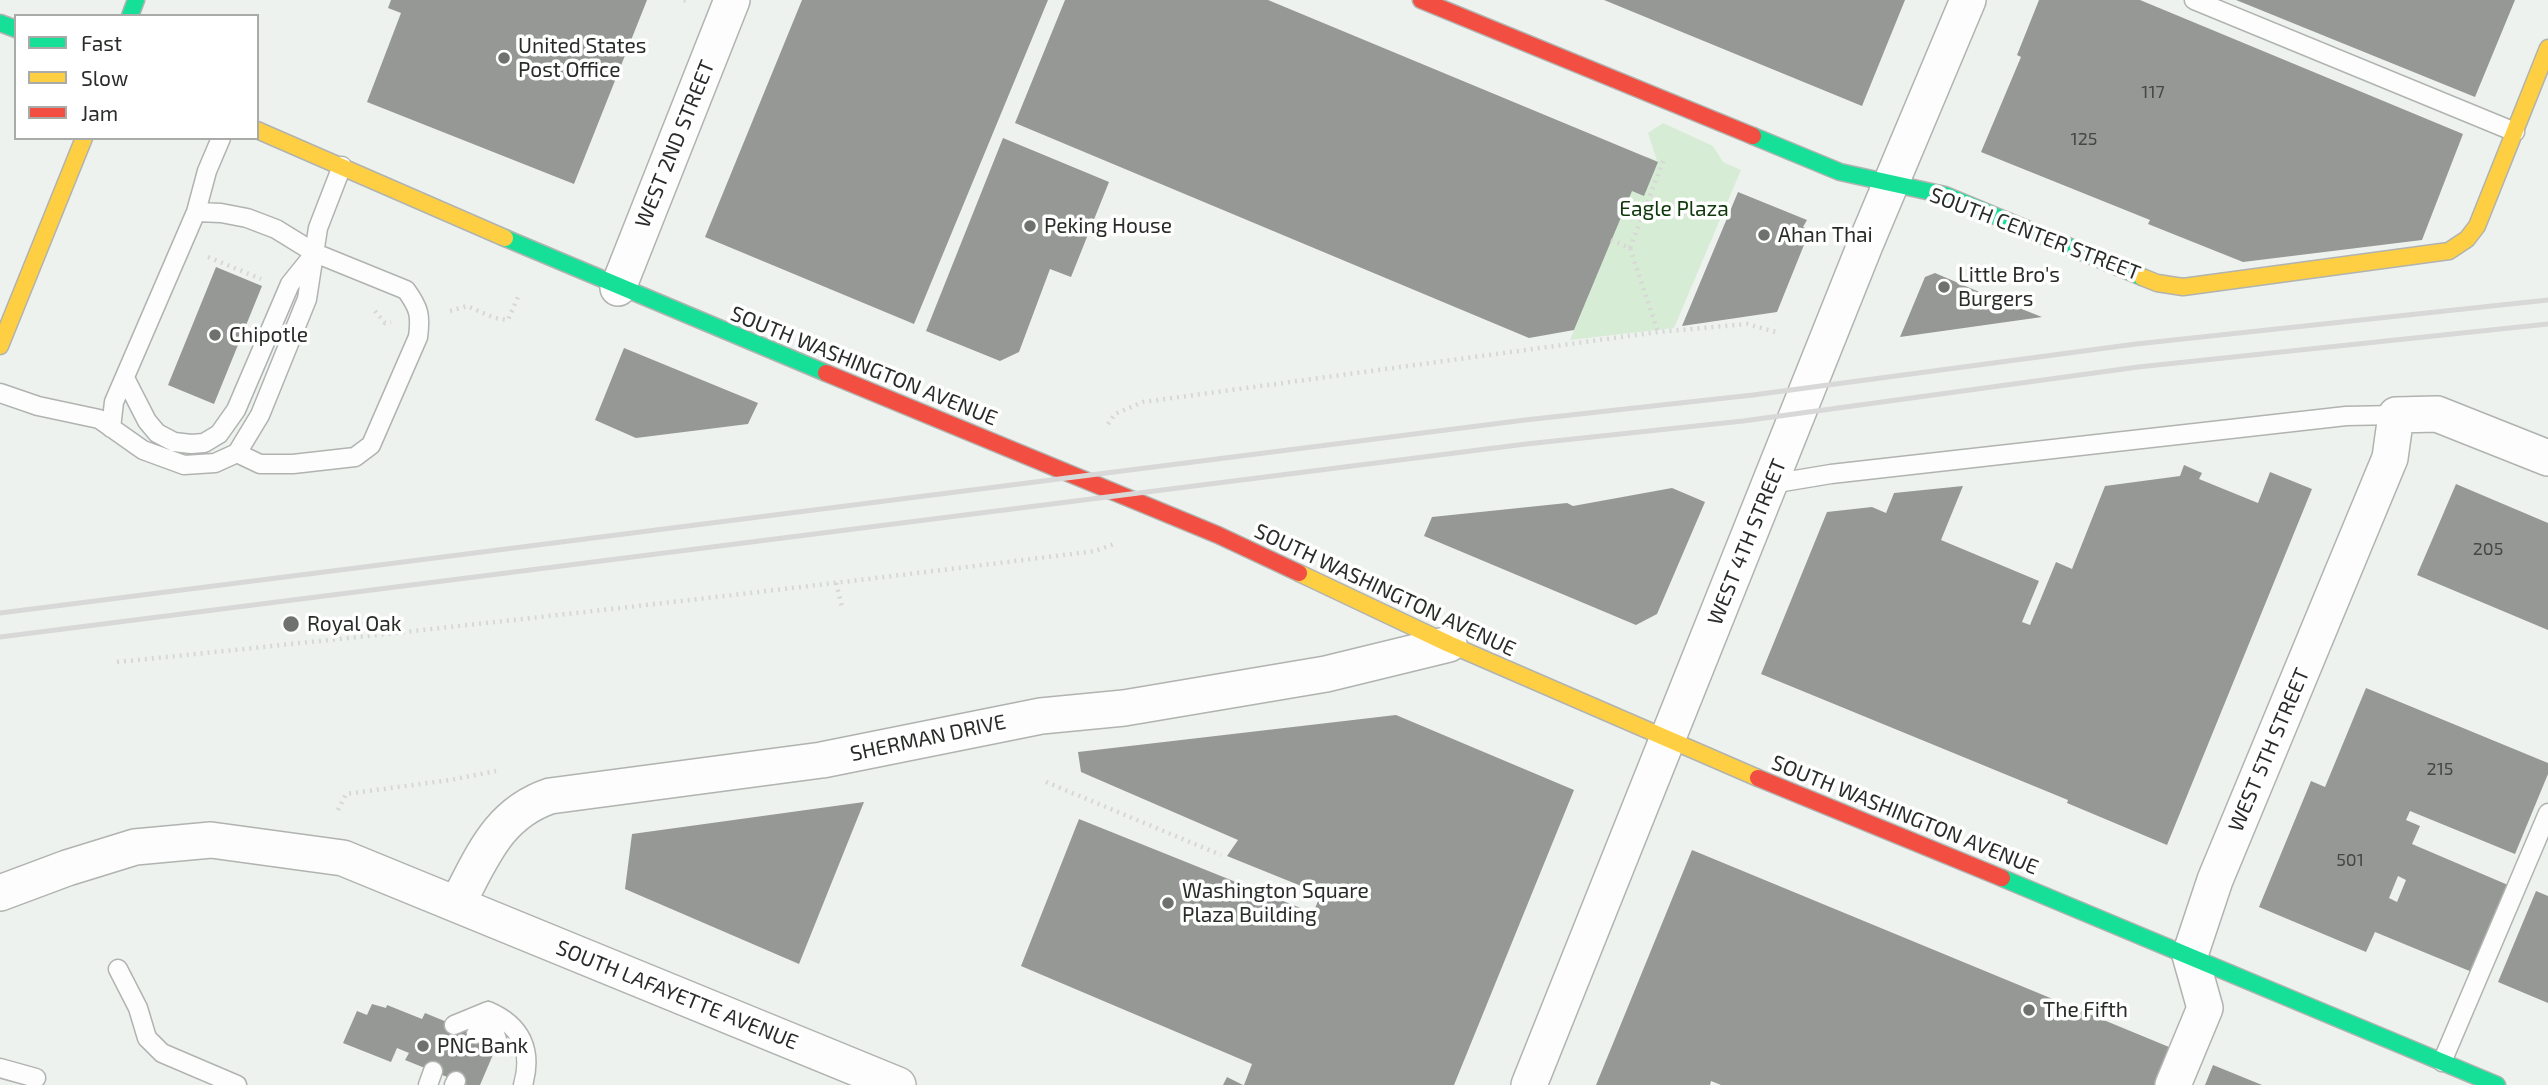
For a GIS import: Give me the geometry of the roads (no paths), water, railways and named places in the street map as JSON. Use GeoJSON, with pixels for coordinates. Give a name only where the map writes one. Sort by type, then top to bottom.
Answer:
{"type":"FeatureCollection","features":[{"type":"Feature","properties":{"kind":"main road","name":"SOUTH CENTER STREET"},"geometry":{"type":"LineString","coordinates":[[1421,0],[1840,172],[1945,195],[2157,283],[2183,287],[2449,251],[2467,239],[2477,226],[2515,132]]}},
{"type":"Feature","properties":{"kind":"main road"},"geometry":{"type":"LineString","coordinates":[[2515,132],[2548,48]]}},
{"type":"Feature","properties":{"kind":"main road","name":"SOUTH WASHINGTON AVENUE"},"geometry":{"type":"LineString","coordinates":[[259,131],[618,288],[1218,535],[1449,645],[1668,739],[2497,1085]]}},
{"type":"Feature","properties":{"kind":"main road"},"geometry":{"type":"LineString","coordinates":[[0,346],[83,140]]}},
{"type":"Feature","properties":{"kind":"street","name":"WEST 2ND STREET"},"geometry":{"type":"LineString","coordinates":[[618,288],[732,0]]}},
{"type":"Feature","properties":{"kind":"street","name":"WEST 4TH STREET"},"geometry":{"type":"LineString","coordinates":[[1529,1085],[1891,184],[1968,0]]}},
{"type":"Feature","properties":{"kind":"street"},"geometry":{"type":"LineString","coordinates":[[2396,415],[2437,414],[2548,458]]}},
{"type":"Feature","properties":{"kind":"street","name":"WEST 5TH STREET"},"geometry":{"type":"LineString","coordinates":[[2190,955],[2215,880],[2390,458],[2396,415]]}},
{"type":"Feature","properties":{"kind":"street","name":"SHERMAN DRIVE"},"geometry":{"type":"LineString","coordinates":[[457,904],[502,826],[532,802],[550,796],[822,760],[1041,716],[1124,708],[1326,674],[1449,645]]}},
{"type":"Feature","properties":{"kind":"street","name":"SOUTH LAFAYETTE AVENUE"},"geometry":{"type":"LineString","coordinates":[[0,893],[135,847],[211,840],[343,858],[898,1085]]}},
{"type":"Feature","properties":{"kind":"street"},"geometry":{"type":"LineString","coordinates":[[2173,1085],[2205,1008],[2190,955]]}},
{"type":"Feature","properties":{"kind":"lane"},"geometry":{"type":"LineString","coordinates":[[2194,0],[2515,132]]}},
{"type":"Feature","properties":{"kind":"lane"},"geometry":{"type":"LineString","coordinates":[[111,428],[114,402],[196,212],[207,172],[220,140]]}},
{"type":"Feature","properties":{"kind":"lane"},"geometry":{"type":"LineString","coordinates":[[0,393],[38,406],[99,419],[143,450],[184,465],[215,463],[237,453],[260,415],[307,299],[318,228],[342,166]]}},
{"type":"Feature","properties":{"kind":"lane"},"geometry":{"type":"LineString","coordinates":[[196,212],[247,218],[276,229],[315,253],[406,290],[415,303],[420,318],[418,337],[371,445],[355,457],[293,464],[260,464],[237,453]]}},
{"type":"Feature","properties":{"kind":"lane"},"geometry":{"type":"LineString","coordinates":[[125,377],[148,421],[158,433],[174,442],[191,444],[204,443],[219,434],[236,410],[290,284],[315,253]]}},
{"type":"Feature","properties":{"kind":"lane"},"geometry":{"type":"LineString","coordinates":[[1771,484],[1831,474],[2319,419],[2396,415]]}},
{"type":"Feature","properties":{"kind":"lane"},"geometry":{"type":"LineString","coordinates":[[2442,1062],[2548,813]]}},
{"type":"Feature","properties":{"kind":"lane"},"geometry":{"type":"LineString","coordinates":[[118,969],[138,1008],[147,1038],[162,1053],[237,1085]]}},
{"type":"Feature","properties":{"kind":"lane"},"geometry":{"type":"LineString","coordinates":[[454,1025],[488,1012],[504,1018],[522,1041],[528,1057],[523,1085]]}},
{"type":"Feature","properties":{"kind":"lane"},"geometry":{"type":"LineString","coordinates":[[476,1034],[488,1012]]}},
{"type":"Feature","properties":{"kind":"lane"},"geometry":{"type":"LineString","coordinates":[[488,1012],[498,1043]]}},
{"type":"Feature","properties":{"kind":"lane"},"geometry":{"type":"LineString","coordinates":[[0,1068],[36,1078]]}},
{"type":"Feature","properties":{"kind":"railway"},"geometry":{"type":"LineString","coordinates":[[0,613],[1525,420],[1753,395],[2136,344],[2548,300]]}},
{"type":"Feature","properties":{"kind":"railway"},"geometry":{"type":"LineString","coordinates":[[0,637],[1526,444],[1743,421],[2138,367],[2548,324]]}},
{"type":"Feature","properties":{"kind":"place","name":"United States Post Office"},"geometry":{"type":"Point","coordinates":[504,58]}},
{"type":"Feature","properties":{"kind":"place","name":"Peking House"},"geometry":{"type":"Point","coordinates":[1030,226]}},
{"type":"Feature","properties":{"kind":"place","name":"Ahan Thai"},"geometry":{"type":"Point","coordinates":[1764,235]}},
{"type":"Feature","properties":{"kind":"place","name":"Little Bro's Burgers"},"geometry":{"type":"Point","coordinates":[1944,287]}},
{"type":"Feature","properties":{"kind":"place","name":"Chipotle"},"geometry":{"type":"Point","coordinates":[215,335]}},
{"type":"Feature","properties":{"kind":"place","name":"Royal Oak"},"geometry":{"type":"Point","coordinates":[291,624]}},
{"type":"Feature","properties":{"kind":"place","name":"Washington Square Plaza Building"},"geometry":{"type":"Point","coordinates":[1168,903]}},
{"type":"Feature","properties":{"kind":"place","name":"The Fifth"},"geometry":{"type":"Point","coordinates":[2029,1010]}},
{"type":"Feature","properties":{"kind":"place","name":"PNC Bank"},"geometry":{"type":"Point","coordinates":[423,1046]}},
{"type":"Feature","properties":{"kind":"park label","name":"Eagle Plaza"},"geometry":{"type":"Point","coordinates":[1674,209]}}]}
